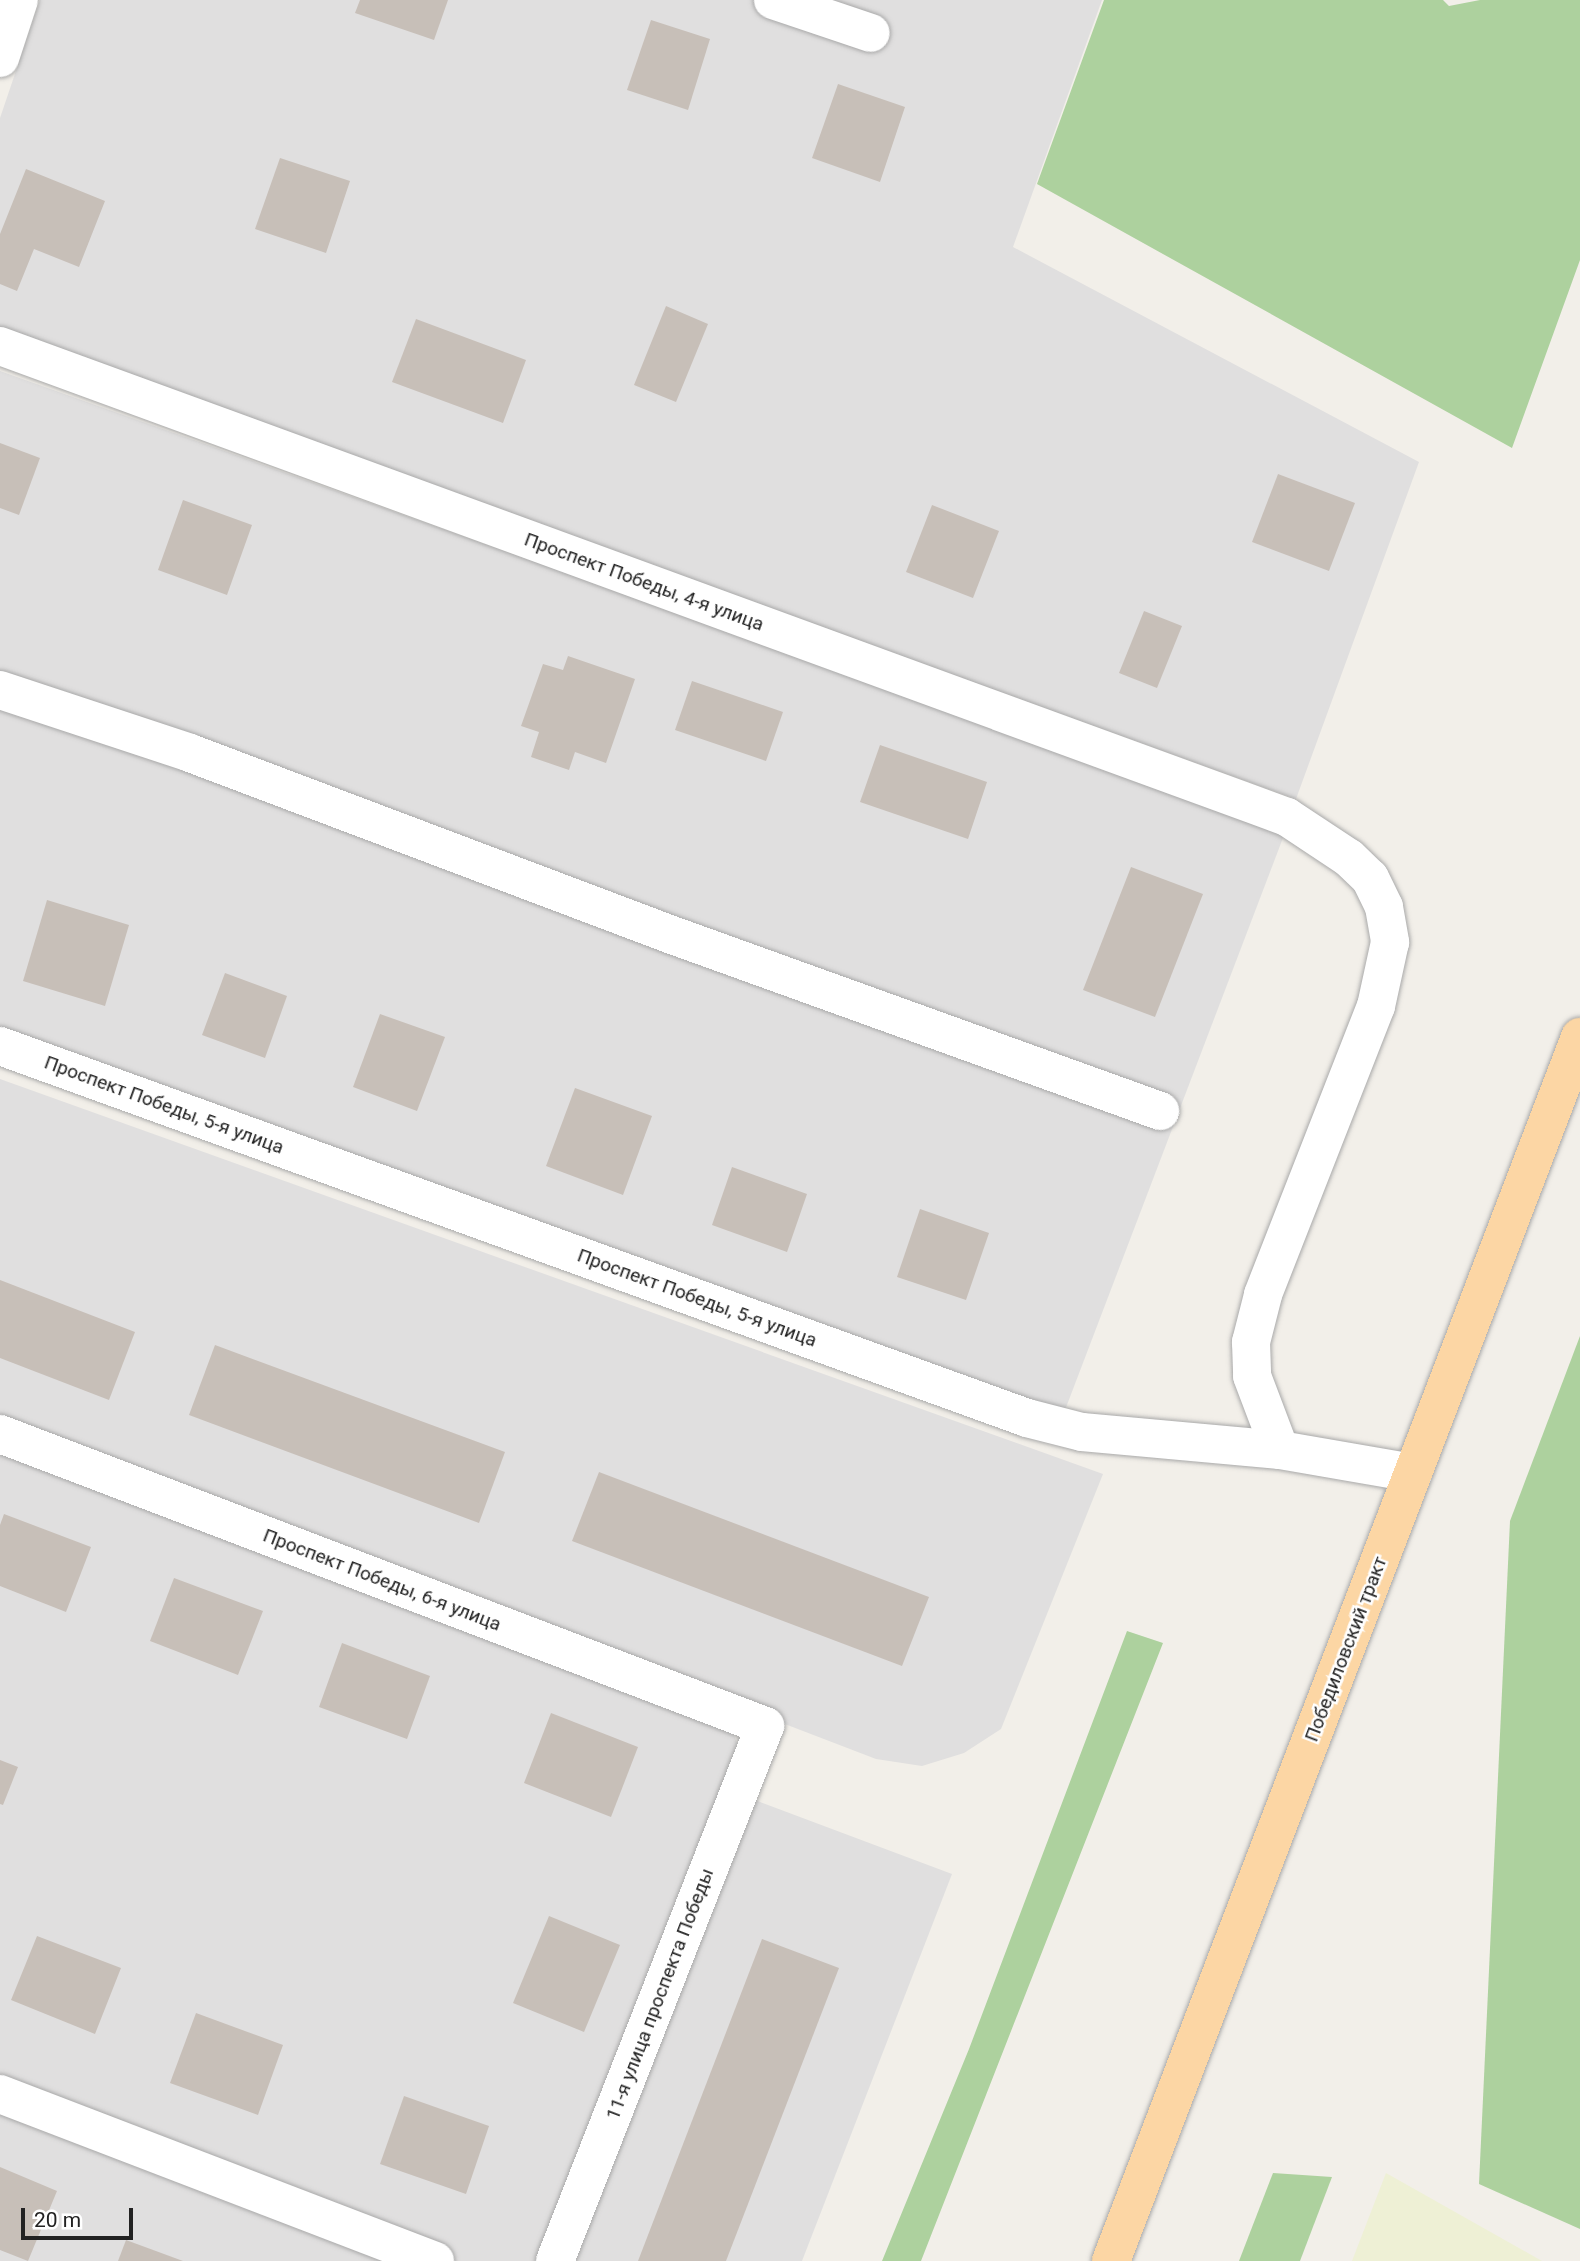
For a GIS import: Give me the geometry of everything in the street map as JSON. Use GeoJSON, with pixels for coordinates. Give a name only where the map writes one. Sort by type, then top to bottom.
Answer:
{"type":"FeatureCollection","features":[{"type":"Feature","properties":{"kind":"main road","name":"Победиловский тракт"},"geometry":{"type":"LineString","coordinates":[[1111,2261],[1580,1037]]}},
{"type":"Feature","properties":{"kind":"street"},"geometry":{"type":"LineString","coordinates":[[0,58],[19,0]]}},
{"type":"Feature","properties":{"kind":"street"},"geometry":{"type":"LineString","coordinates":[[773,0],[871,33]]}},
{"type":"Feature","properties":{"kind":"street","name":"Проспект Победы, 4-я улица"},"geometry":{"type":"LineString","coordinates":[[0,346],[1287,817],[1329,843],[1370,878],[1384,906],[1390,942],[1376,1006],[1263,1295],[1251,1342],[1252,1376],[1280,1450]]}},
{"type":"Feature","properties":{"kind":"street"},"geometry":{"type":"LineString","coordinates":[[0,690],[190,753],[685,940],[1160,1111]]}},
{"type":"Feature","properties":{"kind":"street","name":"Проспект Победы, 5-я улица"},"geometry":{"type":"LineString","coordinates":[[0,1046],[1027,1418],[1082,1432],[1280,1450],[1413,1473]]}},
{"type":"Feature","properties":{"kind":"street","name":"Проспект Победы, 6-я улица"},"geometry":{"type":"LineString","coordinates":[[0,1434],[765,1726]]}},
{"type":"Feature","properties":{"kind":"street","name":"11-я улица проспекта Победы"},"geometry":{"type":"LineString","coordinates":[[555,2261],[765,1726]]}},
{"type":"Feature","properties":{"kind":"street"},"geometry":{"type":"LineString","coordinates":[[0,2094],[435,2261]]}},
{"type":"Feature","properties":{"kind":"shaded area"},"geometry":{"type":"Polygon","coordinates":[[[40,0],[1102,0],[1013,247],[1419,462],[1296,799],[0,330],[0,118],[40,0]]]}},
{"type":"Feature","properties":{"kind":"shaded area"},"geometry":{"type":"Polygon","coordinates":[[[0,371],[1286,830],[1062,1418],[0,1031],[0,371]]]}},
{"type":"Feature","properties":{"kind":"shaded area"},"geometry":{"type":"Polygon","coordinates":[[[0,1079],[1103,1474],[1001,1729],[964,1753],[922,1766],[876,1759],[0,1422],[0,1079]]]}},
{"type":"Feature","properties":{"kind":"shaded area"},"geometry":{"type":"Polygon","coordinates":[[[0,1445],[727,1727],[734,1735],[739,1749],[542,2261],[450,2261],[0,2086],[0,1445]]]}},
{"type":"Feature","properties":{"kind":"shaded area"},"geometry":{"type":"Polygon","coordinates":[[[747,1797],[952,1874],[802,2261],[569,2261],[747,1797]]]}},
{"type":"Feature","properties":{"kind":"shaded area"},"geometry":{"type":"Polygon","coordinates":[[[0,2108],[395,2261],[0,2261],[0,2108]]]}},
{"type":"Feature","properties":{"kind":"green space"},"geometry":{"type":"Polygon","coordinates":[[[1104,0],[1443,0],[1449,6],[1480,0],[1580,0],[1580,260],[1512,448],[1037,184],[1104,0]]]}},
{"type":"Feature","properties":{"kind":"green space"},"geometry":{"type":"Polygon","coordinates":[[[1580,1336],[1580,2229],[1479,2184],[1510,1521],[1580,1336]]]}},
{"type":"Feature","properties":{"kind":"green space"},"geometry":{"type":"Polygon","coordinates":[[[1127,1631],[1163,1643],[921,2261],[882,2261],[969,2049],[1127,1631]]]}},
{"type":"Feature","properties":{"kind":"green space"},"geometry":{"type":"Polygon","coordinates":[[[1273,2173],[1332,2177],[1300,2261],[1239,2261],[1273,2173]]]}},
{"type":"Feature","properties":{"kind":"green space"},"geometry":{"type":"Polygon","coordinates":[[[1386,2173],[1542,2261],[1352,2261],[1386,2173]]]}},
{"type":"Feature","properties":{"kind":"building"},"geometry":{"type":"Polygon","coordinates":[[[360,0],[448,0],[434,40],[355,13],[360,0]]]}},
{"type":"Feature","properties":{"kind":"building"},"geometry":{"type":"Polygon","coordinates":[[[651,20],[710,39],[688,110],[627,90],[651,20]]]}},
{"type":"Feature","properties":{"kind":"building"},"geometry":{"type":"Polygon","coordinates":[[[838,84],[905,107],[880,182],[812,158],[838,84]]]}},
{"type":"Feature","properties":{"kind":"building"},"geometry":{"type":"Polygon","coordinates":[[[280,158],[350,181],[326,253],[255,229],[280,158]]]}},
{"type":"Feature","properties":{"kind":"building"},"geometry":{"type":"Polygon","coordinates":[[[26,169],[105,201],[79,267],[34,249],[17,291],[0,284],[0,234],[26,169]]]}},
{"type":"Feature","properties":{"kind":"building"},"geometry":{"type":"Polygon","coordinates":[[[666,306],[708,324],[676,402],[634,385],[666,306]]]}},
{"type":"Feature","properties":{"kind":"building"},"geometry":{"type":"Polygon","coordinates":[[[416,319],[526,360],[503,423],[392,382],[416,319]]]}},
{"type":"Feature","properties":{"kind":"building"},"geometry":{"type":"Polygon","coordinates":[[[0,443],[40,458],[19,515],[0,508],[0,443]]]}},
{"type":"Feature","properties":{"kind":"building"},"geometry":{"type":"Polygon","coordinates":[[[1278,474],[1355,503],[1329,571],[1252,542],[1278,474]]]}},
{"type":"Feature","properties":{"kind":"building"},"geometry":{"type":"Polygon","coordinates":[[[183,500],[252,525],[227,595],[158,570],[183,500]]]}},
{"type":"Feature","properties":{"kind":"building"},"geometry":{"type":"Polygon","coordinates":[[[932,505],[999,531],[973,598],[906,572],[932,505]]]}},
{"type":"Feature","properties":{"kind":"building"},"geometry":{"type":"Polygon","coordinates":[[[1144,611],[1182,626],[1157,688],[1119,673],[1144,611]]]}},
{"type":"Feature","properties":{"kind":"building"},"geometry":{"type":"Polygon","coordinates":[[[568,656],[635,679],[606,763],[575,752],[569,770],[531,757],[539,732],[521,726],[543,664],[563,670],[568,656]]]}},
{"type":"Feature","properties":{"kind":"building"},"geometry":{"type":"Polygon","coordinates":[[[692,681],[783,712],[766,761],[675,730],[692,681]]]}},
{"type":"Feature","properties":{"kind":"building"},"geometry":{"type":"Polygon","coordinates":[[[880,745],[987,782],[968,839],[860,802],[880,745]]]}},
{"type":"Feature","properties":{"kind":"building"},"geometry":{"type":"Polygon","coordinates":[[[1131,867],[1203,894],[1155,1017],[1083,990],[1131,867]]]}},
{"type":"Feature","properties":{"kind":"building"},"geometry":{"type":"Polygon","coordinates":[[[47,900],[129,925],[105,1006],[23,981],[47,900]]]}},
{"type":"Feature","properties":{"kind":"building"},"geometry":{"type":"Polygon","coordinates":[[[225,973],[287,996],[265,1058],[202,1035],[225,973]]]}},
{"type":"Feature","properties":{"kind":"building"},"geometry":{"type":"Polygon","coordinates":[[[380,1014],[445,1037],[417,1111],[353,1087],[380,1014]]]}},
{"type":"Feature","properties":{"kind":"building"},"geometry":{"type":"Polygon","coordinates":[[[575,1088],[652,1116],[623,1195],[546,1166],[575,1088]]]}},
{"type":"Feature","properties":{"kind":"building"},"geometry":{"type":"Polygon","coordinates":[[[732,1167],[807,1194],[787,1252],[712,1225],[732,1167]]]}},
{"type":"Feature","properties":{"kind":"building"},"geometry":{"type":"Polygon","coordinates":[[[920,1209],[989,1233],[966,1300],[897,1277],[920,1209]]]}},
{"type":"Feature","properties":{"kind":"building"},"geometry":{"type":"Polygon","coordinates":[[[0,1280],[135,1332],[109,1400],[0,1358],[0,1280]]]}},
{"type":"Feature","properties":{"kind":"building"},"geometry":{"type":"Polygon","coordinates":[[[215,1345],[505,1452],[479,1523],[189,1415],[215,1345]]]}},
{"type":"Feature","properties":{"kind":"building"},"geometry":{"type":"Polygon","coordinates":[[[599,1472],[929,1597],[902,1666],[572,1541],[599,1472]]]}},
{"type":"Feature","properties":{"kind":"building"},"geometry":{"type":"Polygon","coordinates":[[[4,1514],[91,1547],[66,1612],[0,1586],[0,1525],[4,1514]]]}},
{"type":"Feature","properties":{"kind":"building"},"geometry":{"type":"Polygon","coordinates":[[[174,1578],[263,1611],[238,1675],[150,1641],[174,1578]]]}},
{"type":"Feature","properties":{"kind":"building"},"geometry":{"type":"Polygon","coordinates":[[[342,1643],[430,1676],[407,1739],[319,1707],[342,1643]]]}},
{"type":"Feature","properties":{"kind":"building"},"geometry":{"type":"Polygon","coordinates":[[[551,1713],[638,1747],[611,1817],[524,1783],[551,1713]]]}},
{"type":"Feature","properties":{"kind":"building"},"geometry":{"type":"Polygon","coordinates":[[[0,1760],[18,1767],[3,1805],[0,1804],[0,1760]]]}},
{"type":"Feature","properties":{"kind":"building"},"geometry":{"type":"Polygon","coordinates":[[[549,1916],[620,1945],[584,2032],[513,2003],[549,1916]]]}},
{"type":"Feature","properties":{"kind":"building"},"geometry":{"type":"Polygon","coordinates":[[[37,1936],[121,1968],[95,2034],[11,2000],[37,1936]]]}},
{"type":"Feature","properties":{"kind":"building"},"geometry":{"type":"Polygon","coordinates":[[[762,1939],[839,1968],[726,2261],[638,2261],[762,1939]]]}},
{"type":"Feature","properties":{"kind":"building"},"geometry":{"type":"Polygon","coordinates":[[[196,2013],[283,2045],[258,2115],[170,2083],[196,2013]]]}},
{"type":"Feature","properties":{"kind":"building"},"geometry":{"type":"Polygon","coordinates":[[[404,2096],[489,2126],[466,2194],[380,2164],[404,2096]]]}},
{"type":"Feature","properties":{"kind":"building"},"geometry":{"type":"Polygon","coordinates":[[[0,2167],[57,2191],[28,2261],[0,2250],[0,2167]]]}},
{"type":"Feature","properties":{"kind":"building"},"geometry":{"type":"Polygon","coordinates":[[[126,2240],[183,2261],[118,2261],[126,2240]]]}}]}
